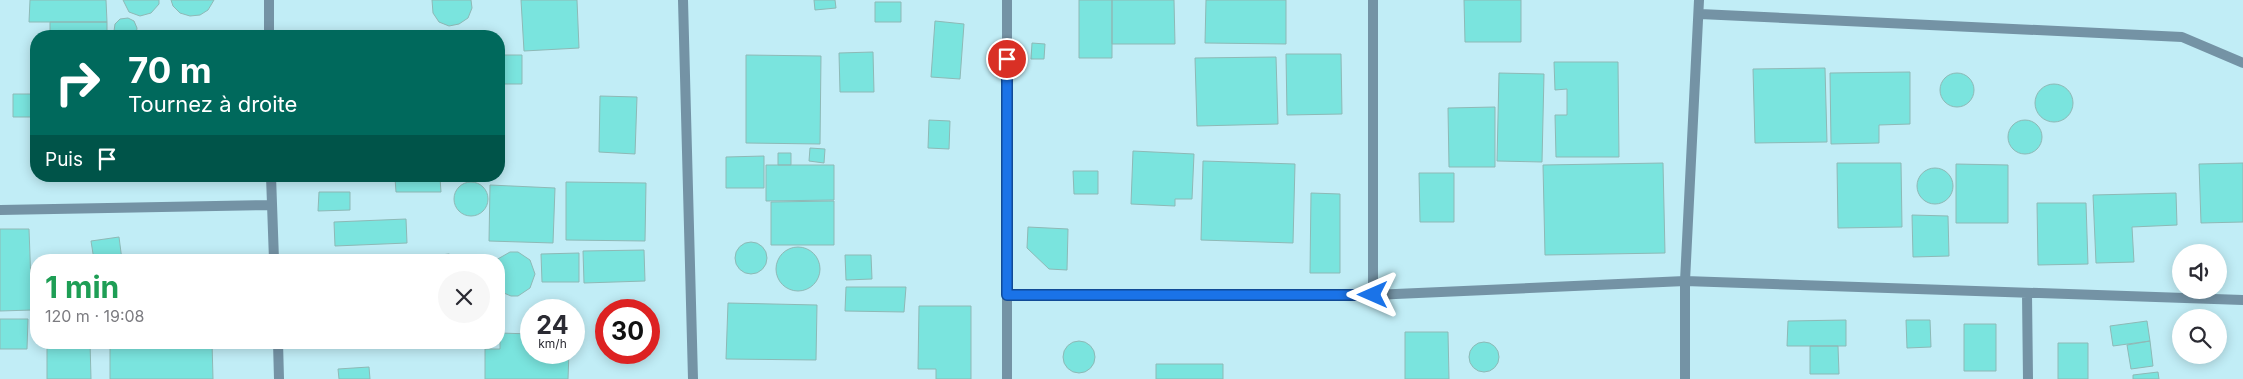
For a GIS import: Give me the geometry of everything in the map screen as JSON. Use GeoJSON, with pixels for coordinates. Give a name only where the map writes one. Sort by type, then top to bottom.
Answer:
{"type":"FeatureCollection","features":[{"type":"Feature","properties":{"kind":"street"},"geometry":{"type":"LineString","coordinates":[[268,0],[269,30]]}},
{"type":"Feature","properties":{"kind":"street"},"geometry":{"type":"LineString","coordinates":[[683,0],[693,379]]}},
{"type":"Feature","properties":{"kind":"street"},"geometry":{"type":"LineString","coordinates":[[1007,0],[1007,379]]}},
{"type":"Feature","properties":{"kind":"street"},"geometry":{"type":"LineString","coordinates":[[1373,0],[1373,295]]}},
{"type":"Feature","properties":{"kind":"street"},"geometry":{"type":"LineString","coordinates":[[1685,379],[1686,281],[1700,0]]}},
{"type":"Feature","properties":{"kind":"street"},"geometry":{"type":"LineString","coordinates":[[1700,14],[2182,37],[2243,62]]}},
{"type":"Feature","properties":{"kind":"street"},"geometry":{"type":"LineString","coordinates":[[271,182],[274,254]]}},
{"type":"Feature","properties":{"kind":"street"},"geometry":{"type":"LineString","coordinates":[[0,210],[271,205]]}},
{"type":"Feature","properties":{"kind":"street"},"geometry":{"type":"LineString","coordinates":[[1007,295],[1373,295],[1686,281],[2243,300]]}},
{"type":"Feature","properties":{"kind":"street"},"geometry":{"type":"LineString","coordinates":[[2027,294],[2028,379]]}},
{"type":"Feature","properties":{"kind":"street"},"geometry":{"type":"LineString","coordinates":[[278,349],[279,379]]}},
{"type":"Feature","properties":{"kind":"building"},"geometry":{"type":"Polygon","coordinates":[[[30,0],[106,0],[107,22],[29,22],[30,0]]]}},
{"type":"Feature","properties":{"kind":"building"},"geometry":{"type":"Polygon","coordinates":[[[123,0],[159,0],[159,4],[151,13],[140,16],[129,12],[123,0]]]}},
{"type":"Feature","properties":{"kind":"building"},"geometry":{"type":"Polygon","coordinates":[[[171,0],[214,0],[208,10],[200,15],[190,16],[180,13],[173,6],[171,0]]]}},
{"type":"Feature","properties":{"kind":"building"},"geometry":{"type":"Polygon","coordinates":[[[432,0],[471,0],[472,8],[468,18],[459,24],[449,26],[439,22],[433,13],[432,0]]]}},
{"type":"Feature","properties":{"kind":"building"},"geometry":{"type":"Polygon","coordinates":[[[521,0],[577,0],[579,48],[524,51],[521,0]]]}},
{"type":"Feature","properties":{"kind":"building"},"geometry":{"type":"Polygon","coordinates":[[[814,0],[835,0],[836,8],[815,10],[814,0]]]}},
{"type":"Feature","properties":{"kind":"building"},"geometry":{"type":"Polygon","coordinates":[[[1079,0],[1112,0],[1112,58],[1079,58],[1079,0]]]}},
{"type":"Feature","properties":{"kind":"building"},"geometry":{"type":"Polygon","coordinates":[[[1112,0],[1174,0],[1175,44],[1112,44],[1112,0]]]}},
{"type":"Feature","properties":{"kind":"building"},"geometry":{"type":"Polygon","coordinates":[[[1206,0],[1286,0],[1286,44],[1205,43],[1206,0]]]}},
{"type":"Feature","properties":{"kind":"building"},"geometry":{"type":"Polygon","coordinates":[[[1464,0],[1521,0],[1521,42],[1465,42],[1464,0]]]}},
{"type":"Feature","properties":{"kind":"building"},"geometry":{"type":"Polygon","coordinates":[[[875,2],[901,2],[901,22],[875,22],[875,2]]]}},
{"type":"Feature","properties":{"kind":"building"},"geometry":{"type":"Polygon","coordinates":[[[128,18],[134,21],[137,30],[114,30],[115,24],[120,19],[128,18]]]}},
{"type":"Feature","properties":{"kind":"building"},"geometry":{"type":"Polygon","coordinates":[[[935,21],[964,24],[960,79],[931,77],[935,21]]]}},
{"type":"Feature","properties":{"kind":"building"},"geometry":{"type":"Polygon","coordinates":[[[50,22],[107,22],[107,30],[50,30],[50,22]]]}},
{"type":"Feature","properties":{"kind":"building"},"geometry":{"type":"Polygon","coordinates":[[[1032,43],[1045,44],[1044,59],[1031,59],[1032,43]]]}},
{"type":"Feature","properties":{"kind":"building"},"geometry":{"type":"Polygon","coordinates":[[[873,52],[874,92],[840,92],[839,53],[873,52]]]}},
{"type":"Feature","properties":{"kind":"building"},"geometry":{"type":"Polygon","coordinates":[[[1286,54],[1341,54],[1342,114],[1287,115],[1286,54]]]}},
{"type":"Feature","properties":{"kind":"building"},"geometry":{"type":"Polygon","coordinates":[[[505,55],[522,55],[522,84],[505,84],[505,55]]]}},
{"type":"Feature","properties":{"kind":"building"},"geometry":{"type":"Polygon","coordinates":[[[746,55],[821,56],[820,144],[746,143],[746,55]]]}},
{"type":"Feature","properties":{"kind":"building"},"geometry":{"type":"Polygon","coordinates":[[[1276,57],[1278,124],[1197,126],[1195,58],[1276,57]]]}},
{"type":"Feature","properties":{"kind":"building"},"geometry":{"type":"Polygon","coordinates":[[[1554,62],[1618,62],[1619,157],[1556,157],[1555,115],[1567,115],[1567,89],[1555,90],[1554,62]]]}},
{"type":"Feature","properties":{"kind":"building"},"geometry":{"type":"Polygon","coordinates":[[[1825,68],[1827,142],[1755,143],[1753,69],[1825,68]]]}},
{"type":"Feature","properties":{"kind":"building"},"geometry":{"type":"Polygon","coordinates":[[[1910,72],[1910,124],[1879,125],[1879,143],[1831,144],[1830,73],[1910,72]]]}},
{"type":"Feature","properties":{"kind":"building"},"geometry":{"type":"Polygon","coordinates":[[[1499,73],[1544,74],[1542,162],[1497,161],[1499,73]]]}},
{"type":"Feature","properties":{"kind":"building"},"geometry":{"type":"Polygon","coordinates":[[[1957,73],[1969,78],[1974,90],[1969,102],[1957,107],[1945,102],[1940,90],[1945,78],[1957,73]]]}},
{"type":"Feature","properties":{"kind":"building"},"geometry":{"type":"Polygon","coordinates":[[[2054,84],[2067,90],[2073,103],[2067,116],[2054,122],[2041,116],[2035,103],[2041,90],[2054,84]]]}},
{"type":"Feature","properties":{"kind":"building"},"geometry":{"type":"Polygon","coordinates":[[[13,94],[30,94],[30,117],[13,117],[13,94]]]}},
{"type":"Feature","properties":{"kind":"building"},"geometry":{"type":"Polygon","coordinates":[[[600,96],[637,97],[635,154],[599,152],[600,96]]]}},
{"type":"Feature","properties":{"kind":"building"},"geometry":{"type":"Polygon","coordinates":[[[1495,107],[1495,167],[1449,167],[1448,108],[1495,107]]]}},
{"type":"Feature","properties":{"kind":"building"},"geometry":{"type":"Polygon","coordinates":[[[929,120],[950,121],[949,149],[928,148],[929,120]]]}},
{"type":"Feature","properties":{"kind":"building"},"geometry":{"type":"Polygon","coordinates":[[[2025,120],[2037,125],[2042,137],[2037,149],[2025,154],[2013,149],[2008,137],[2013,125],[2025,120]]]}},
{"type":"Feature","properties":{"kind":"building"},"geometry":{"type":"Polygon","coordinates":[[[810,148],[825,149],[824,163],[809,161],[810,148]]]}},
{"type":"Feature","properties":{"kind":"building"},"geometry":{"type":"Polygon","coordinates":[[[1133,151],[1194,154],[1192,199],[1175,199],[1175,206],[1131,204],[1133,151]]]}},
{"type":"Feature","properties":{"kind":"building"},"geometry":{"type":"Polygon","coordinates":[[[778,153],[791,153],[791,165],[778,165],[778,153]]]}},
{"type":"Feature","properties":{"kind":"building"},"geometry":{"type":"Polygon","coordinates":[[[764,156],[764,188],[726,188],[726,157],[764,156]]]}},
{"type":"Feature","properties":{"kind":"building"},"geometry":{"type":"Polygon","coordinates":[[[1203,161],[1295,164],[1293,243],[1201,240],[1203,161]]]}},
{"type":"Feature","properties":{"kind":"building"},"geometry":{"type":"Polygon","coordinates":[[[1663,163],[1665,253],[1545,255],[1543,165],[1663,163]]]}},
{"type":"Feature","properties":{"kind":"building"},"geometry":{"type":"Polygon","coordinates":[[[1837,163],[1901,163],[1902,227],[1838,228],[1837,163]]]}},
{"type":"Feature","properties":{"kind":"building"},"geometry":{"type":"Polygon","coordinates":[[[2243,163],[2243,222],[2201,223],[2199,164],[2243,163]]]}},
{"type":"Feature","properties":{"kind":"building"},"geometry":{"type":"Polygon","coordinates":[[[1956,164],[2008,165],[2008,223],[1956,223],[1956,164]]]}},
{"type":"Feature","properties":{"kind":"building"},"geometry":{"type":"Polygon","coordinates":[[[766,165],[834,165],[834,200],[766,201],[766,165]]]}},
{"type":"Feature","properties":{"kind":"building"},"geometry":{"type":"Polygon","coordinates":[[[1935,168],[1942,169],[1948,173],[1952,179],[1952,193],[1948,199],[1942,203],[1935,204],[1928,203],[1922,199],[1918,193],[1917,186],[1918,179],[1922,173],[1928,169],[1935,168]]]}},
{"type":"Feature","properties":{"kind":"building"},"geometry":{"type":"Polygon","coordinates":[[[1073,171],[1098,171],[1098,194],[1074,194],[1073,171]]]}},
{"type":"Feature","properties":{"kind":"building"},"geometry":{"type":"Polygon","coordinates":[[[1419,173],[1454,173],[1454,222],[1420,222],[1419,173]]]}},
{"type":"Feature","properties":{"kind":"building"},"geometry":{"type":"Polygon","coordinates":[[[395,182],[440,182],[441,192],[396,192],[395,182]]]}},
{"type":"Feature","properties":{"kind":"building"},"geometry":{"type":"Polygon","coordinates":[[[471,182],[478,183],[483,187],[487,192],[487,206],[483,211],[478,215],[471,216],[464,215],[459,211],[455,206],[454,199],[455,192],[459,187],[464,183],[471,182]]]}},
{"type":"Feature","properties":{"kind":"building"},"geometry":{"type":"Polygon","coordinates":[[[566,182],[646,183],[645,241],[566,240],[566,182]]]}},
{"type":"Feature","properties":{"kind":"building"},"geometry":{"type":"Polygon","coordinates":[[[490,185],[555,188],[553,243],[489,241],[490,185]]]}},
{"type":"Feature","properties":{"kind":"building"},"geometry":{"type":"Polygon","coordinates":[[[319,192],[350,192],[350,210],[318,211],[319,192]]]}},
{"type":"Feature","properties":{"kind":"building"},"geometry":{"type":"Polygon","coordinates":[[[1311,193],[1340,194],[1340,273],[1310,273],[1311,193]]]}},
{"type":"Feature","properties":{"kind":"building"},"geometry":{"type":"Polygon","coordinates":[[[2176,193],[2177,225],[2132,227],[2134,262],[2096,263],[2093,195],[2176,193]]]}},
{"type":"Feature","properties":{"kind":"building"},"geometry":{"type":"Polygon","coordinates":[[[834,201],[834,245],[771,245],[771,202],[834,201]]]}},
{"type":"Feature","properties":{"kind":"building"},"geometry":{"type":"Polygon","coordinates":[[[2037,203],[2086,203],[2088,264],[2038,265],[2037,203]]]}},
{"type":"Feature","properties":{"kind":"building"},"geometry":{"type":"Polygon","coordinates":[[[1912,215],[1948,216],[1949,256],[1913,257],[1912,215]]]}},
{"type":"Feature","properties":{"kind":"building"},"geometry":{"type":"Polygon","coordinates":[[[406,219],[407,243],[335,246],[334,222],[406,219]]]}},
{"type":"Feature","properties":{"kind":"building"},"geometry":{"type":"Polygon","coordinates":[[[1028,227],[1068,229],[1067,270],[1049,269],[1027,248],[1028,227]]]}},
{"type":"Feature","properties":{"kind":"building"},"geometry":{"type":"Polygon","coordinates":[[[0,229],[29,229],[30,310],[0,311],[0,229]]]}},
{"type":"Feature","properties":{"kind":"building"},"geometry":{"type":"Polygon","coordinates":[[[119,237],[121,254],[93,254],[91,241],[119,237]]]}},
{"type":"Feature","properties":{"kind":"building"},"geometry":{"type":"Polygon","coordinates":[[[751,242],[757,243],[762,247],[766,252],[766,264],[762,269],[757,273],[751,274],[745,273],[740,269],[736,264],[735,258],[736,252],[740,247],[745,243],[751,242]]]}},
{"type":"Feature","properties":{"kind":"building"},"geometry":{"type":"Polygon","coordinates":[[[802,247],[814,253],[819,260],[819,278],[814,285],[807,290],[794,291],[786,288],[779,281],[776,265],[779,257],[786,250],[802,247]]]}},
{"type":"Feature","properties":{"kind":"building"},"geometry":{"type":"Polygon","coordinates":[[[644,250],[645,281],[584,283],[583,251],[644,250]]]}},
{"type":"Feature","properties":{"kind":"building"},"geometry":{"type":"Polygon","coordinates":[[[510,252],[518,252],[530,260],[535,274],[530,288],[518,296],[505,294],[505,255],[510,252]]]}},
{"type":"Feature","properties":{"kind":"building"},"geometry":{"type":"Polygon","coordinates":[[[579,253],[579,282],[542,282],[541,254],[579,253]]]}},
{"type":"Feature","properties":{"kind":"building"},"geometry":{"type":"Polygon","coordinates":[[[845,255],[871,255],[872,279],[846,280],[845,255]]]}},
{"type":"Feature","properties":{"kind":"building"},"geometry":{"type":"Polygon","coordinates":[[[846,287],[906,287],[904,312],[845,311],[846,287]]]}},
{"type":"Feature","properties":{"kind":"building"},"geometry":{"type":"Polygon","coordinates":[[[728,303],[817,305],[816,360],[726,359],[728,303]]]}},
{"type":"Feature","properties":{"kind":"building"},"geometry":{"type":"Polygon","coordinates":[[[919,306],[971,306],[971,379],[936,379],[936,369],[918,369],[919,306]]]}},
{"type":"Feature","properties":{"kind":"building"},"geometry":{"type":"Polygon","coordinates":[[[0,319],[28,319],[27,349],[0,349],[0,319]]]}},
{"type":"Feature","properties":{"kind":"building"},"geometry":{"type":"Polygon","coordinates":[[[1846,320],[1846,346],[1787,346],[1788,321],[1846,320]]]}},
{"type":"Feature","properties":{"kind":"building"},"geometry":{"type":"Polygon","coordinates":[[[1906,320],[1930,320],[1931,347],[1907,348],[1906,320]]]}},
{"type":"Feature","properties":{"kind":"building"},"geometry":{"type":"Polygon","coordinates":[[[2147,321],[2150,341],[2113,346],[2110,326],[2147,321]]]}},
{"type":"Feature","properties":{"kind":"building"},"geometry":{"type":"Polygon","coordinates":[[[1964,324],[1996,324],[1996,371],[1964,371],[1964,324]]]}},
{"type":"Feature","properties":{"kind":"building"},"geometry":{"type":"Polygon","coordinates":[[[1405,332],[1448,332],[1449,379],[1405,379],[1405,332]]]}},
{"type":"Feature","properties":{"kind":"building"},"geometry":{"type":"Polygon","coordinates":[[[505,333],[520,334],[520,364],[569,364],[568,379],[485,379],[485,349],[505,349],[505,333]]]}},
{"type":"Feature","properties":{"kind":"building"},"geometry":{"type":"Polygon","coordinates":[[[1079,341],[1091,345],[1095,357],[1091,369],[1079,373],[1067,369],[1063,357],[1067,345],[1079,341]]]}},
{"type":"Feature","properties":{"kind":"building"},"geometry":{"type":"Polygon","coordinates":[[[2150,341],[2153,366],[2131,369],[2127,345],[2150,341]]]}},
{"type":"Feature","properties":{"kind":"building"},"geometry":{"type":"Polygon","coordinates":[[[1484,342],[1495,346],[1499,357],[1495,368],[1484,372],[1473,368],[1469,357],[1473,346],[1484,342]]]}},
{"type":"Feature","properties":{"kind":"building"},"geometry":{"type":"Polygon","coordinates":[[[2058,343],[2088,343],[2088,379],[2058,379],[2058,343]]]}},
{"type":"Feature","properties":{"kind":"building"},"geometry":{"type":"Polygon","coordinates":[[[1810,346],[1838,346],[1839,374],[1810,374],[1810,346]]]}},
{"type":"Feature","properties":{"kind":"building"},"geometry":{"type":"Polygon","coordinates":[[[47,349],[90,349],[91,379],[47,379],[47,349]]]}},
{"type":"Feature","properties":{"kind":"building"},"geometry":{"type":"Polygon","coordinates":[[[110,349],[212,349],[213,379],[110,379],[110,349]]]}},
{"type":"Feature","properties":{"kind":"building"},"geometry":{"type":"Polygon","coordinates":[[[1156,364],[1223,364],[1223,379],[1156,379],[1156,364]]]}},
{"type":"Feature","properties":{"kind":"building"},"geometry":{"type":"Polygon","coordinates":[[[369,367],[370,379],[339,379],[338,369],[369,367]]]}},
{"type":"Feature","properties":{"kind":"building"},"geometry":{"type":"Polygon","coordinates":[[[2158,372],[2159,379],[2133,379],[2133,375],[2158,372]]]}},
{"type":"Feature","properties":{"kind":"route"},"geometry":{"type":"LineString","coordinates":[[1007,59],[1007,295],[1373,295]]}}]}
